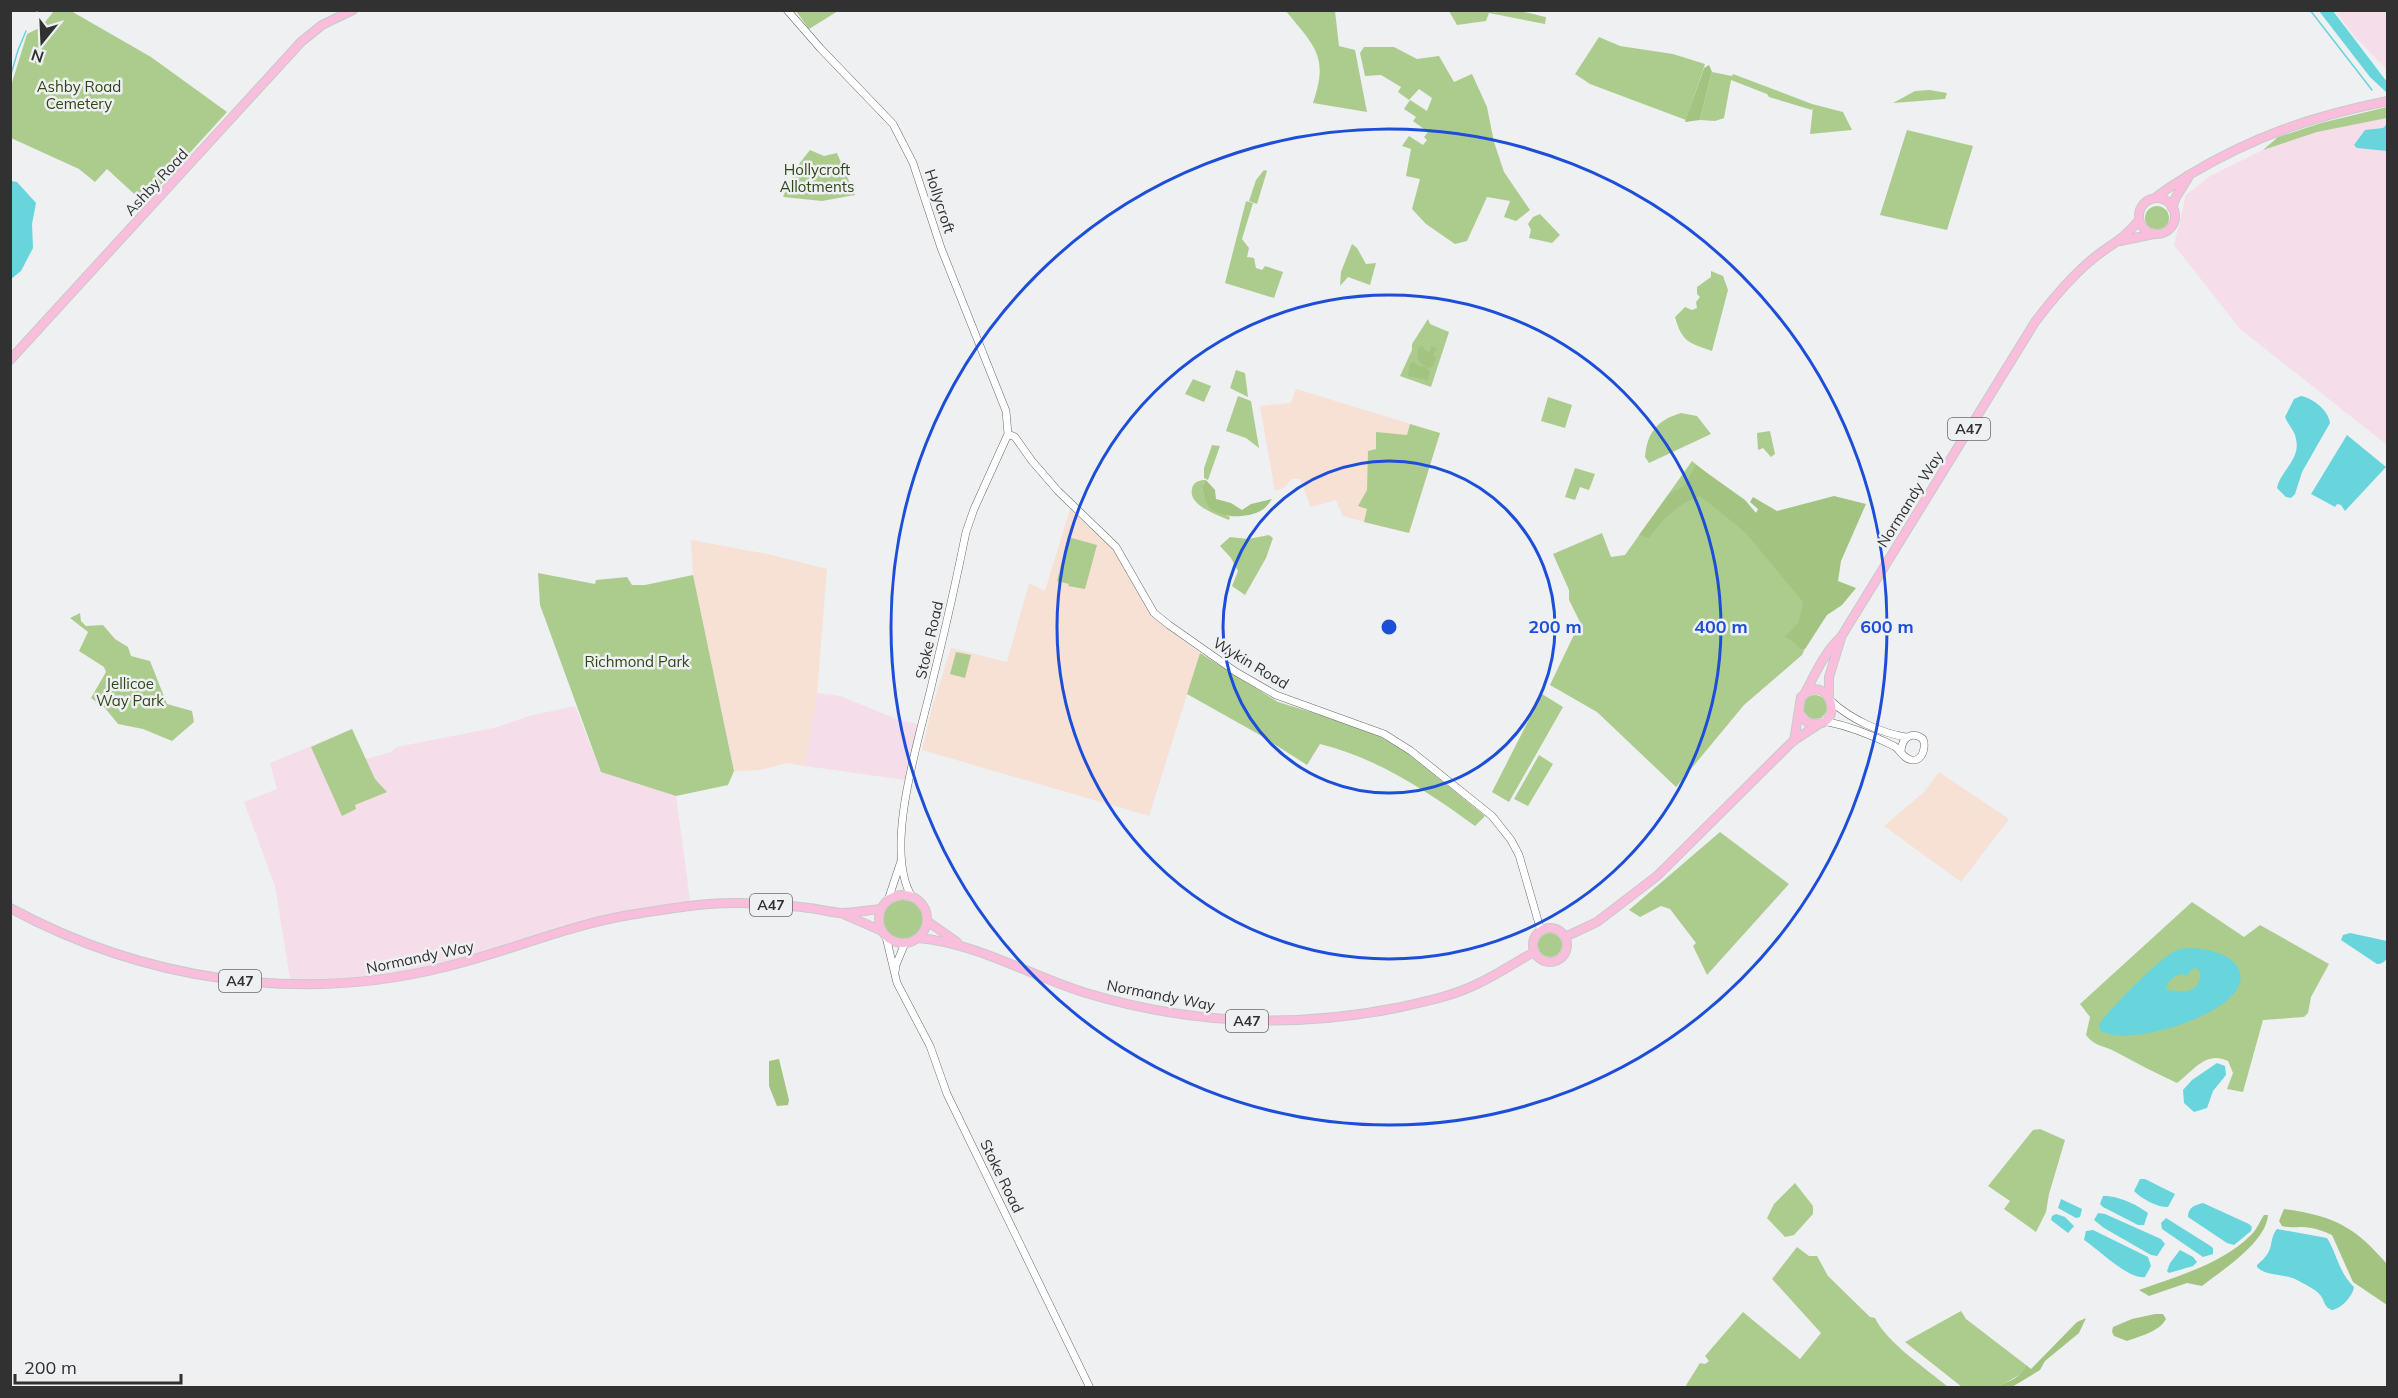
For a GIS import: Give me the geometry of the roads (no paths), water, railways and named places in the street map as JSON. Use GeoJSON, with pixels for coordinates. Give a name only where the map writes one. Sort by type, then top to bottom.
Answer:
{"type":"FeatureCollection","features":[{"type":"Feature","properties":{"kind":"main road","name":"Ashby Road"},"geometry":{"type":"LineString","coordinates":[[10,360],[301,42],[322,25],[353,10]]}},
{"type":"Feature","properties":{"kind":"main road"},"geometry":{"type":"LineString","coordinates":[[2190,175],[2172,208],[2174,219],[2172,225],[2164,232],[2154,234],[2144,229],[2139,220],[2142,206],[2190,175],[2221,157],[2292,124],[2386,101]]}},
{"type":"Feature","properties":{"kind":"main road"},"geometry":{"type":"LineString","coordinates":[[2155,198],[2165,200],[2172,208]]}},
{"type":"Feature","properties":{"kind":"main road","name":"Normandy Way"},"geometry":{"type":"LineString","coordinates":[[1830,699],[1829,677],[1841,638],[2035,322],[2059,291],[2089,262],[2120,241],[2139,220]]}},
{"type":"Feature","properties":{"kind":"main road","name":"Normandy Way"},"geometry":{"type":"LineString","coordinates":[[2120,241],[2154,234]]}},
{"type":"Feature","properties":{"kind":"main road","name":"Normandy Way"},"geometry":{"type":"LineString","coordinates":[[1805,693],[1833,645],[1841,638]]}},
{"type":"Feature","properties":{"kind":"main road"},"geometry":{"type":"LineString","coordinates":[[1565,937],[1597,922],[1657,876],[1794,741],[1832,713],[1830,699],[1818,690],[1805,693],[1799,702],[1794,741]]}},
{"type":"Feature","properties":{"kind":"main road"},"geometry":{"type":"LineString","coordinates":[[1799,712],[1807,722],[1822,722]]}},
{"type":"Feature","properties":{"kind":"main road"},"geometry":{"type":"LineString","coordinates":[[897,896],[912,897],[924,908],[927,921],[918,938],[905,943],[892,941],[884,934],[879,916],[888,900],[897,896]]}},
{"type":"Feature","properties":{"kind":"main road","name":"Normandy Way"},"geometry":{"type":"LineString","coordinates":[[10,908],[43,926],[88,945],[150,965],[230,980],[309,986],[370,982],[443,968],[601,921],[639,913],[739,903],[840,913],[881,909]]}},
{"type":"Feature","properties":{"kind":"main road","name":"Normandy Way"},"geometry":{"type":"LineString","coordinates":[[840,913],[884,934]]}},
{"type":"Feature","properties":{"kind":"main road","name":"Normandy Way"},"geometry":{"type":"LineString","coordinates":[[927,921],[960,944]]}},
{"type":"Feature","properties":{"kind":"main road"},"geometry":{"type":"LineString","coordinates":[[1551,928],[1565,937],[1567,947],[1559,959],[1545,961],[1534,952],[1533,940],[1540,931],[1551,928]]}},
{"type":"Feature","properties":{"kind":"main road","name":"Normandy Way"},"geometry":{"type":"LineString","coordinates":[[918,938],[960,944],[1083,992],[1122,1004],[1221,1021],[1294,1021],[1355,1016],[1422,1002],[1477,984],[1534,952]]}},
{"type":"Feature","properties":{"kind":"street","name":"Hollycroft"},"geometry":{"type":"LineString","coordinates":[[788,10],[821,49],[893,124],[913,163],[941,248],[1006,411],[1008,434]]}},
{"type":"Feature","properties":{"kind":"street","name":"Stoke Road"},"geometry":{"type":"LineString","coordinates":[[912,897],[903,878],[902,859],[902,825],[910,775],[966,532],[1008,434]]}},
{"type":"Feature","properties":{"kind":"street","name":"Wykin Road"},"geometry":{"type":"LineString","coordinates":[[1008,434],[1015,437],[1058,491],[1116,547],[1154,613],[1169,626],[1236,672],[1276,695],[1384,734],[1411,751],[1492,816],[1511,840],[1519,855],[1540,931]]}},
{"type":"Feature","properties":{"kind":"street"},"geometry":{"type":"LineString","coordinates":[[1822,722],[1853,728],[1901,751],[1905,757],[1913,760],[1919,758],[1923,752],[1923,739],[1917,735],[1906,737],[1887,732],[1853,718],[1830,699]]}},
{"type":"Feature","properties":{"kind":"street"},"geometry":{"type":"LineString","coordinates":[[1901,751],[1906,737]]}},
{"type":"Feature","properties":{"kind":"street","name":"Stoke Road"},"geometry":{"type":"LineString","coordinates":[[888,900],[902,859]]}},
{"type":"Feature","properties":{"kind":"street","name":"Stoke Road"},"geometry":{"type":"LineString","coordinates":[[884,934],[894,975],[906,1003],[930,1046],[947,1094],[1090,1388]]}},
{"type":"Feature","properties":{"kind":"street"},"geometry":{"type":"LineString","coordinates":[[894,975],[905,943]]}},
{"type":"Feature","properties":{"kind":"water"},"geometry":{"type":"Polygon","coordinates":[[[2319,11],[2333,11],[2387,82],[2387,93],[2370,77],[2319,11]]]}},
{"type":"Feature","properties":{"kind":"water"},"geometry":{"type":"Polygon","coordinates":[[[2387,124],[2387,151],[2357,148],[2354,145],[2365,130],[2383,128],[2387,124]]]}},
{"type":"Feature","properties":{"kind":"water"},"geometry":{"type":"Polygon","coordinates":[[[11,181],[17,182],[36,203],[32,224],[33,248],[21,271],[11,279],[11,181]]]}},
{"type":"Feature","properties":{"kind":"water"},"geometry":{"type":"Polygon","coordinates":[[[2301,396],[2320,406],[2327,414],[2330,423],[2302,472],[2295,494],[2291,498],[2286,497],[2277,488],[2296,453],[2297,446],[2294,433],[2285,417],[2294,399],[2301,396]]]}},
{"type":"Feature","properties":{"kind":"water"},"geometry":{"type":"Polygon","coordinates":[[[2347,435],[2386,467],[2345,511],[2341,505],[2337,504],[2335,507],[2311,494],[2347,435]]]}},
{"type":"Feature","properties":{"kind":"water"},"geometry":{"type":"Polygon","coordinates":[[[2350,933],[2387,941],[2387,956],[2384,962],[2377,964],[2341,940],[2343,935],[2350,933]]]}},
{"type":"Feature","properties":{"kind":"water"},"geometry":{"type":"Polygon","coordinates":[[[2192,948],[2219,953],[2230,959],[2238,968],[2240,984],[2229,998],[2211,1012],[2160,1031],[2113,1035],[2100,1030],[2099,1024],[2105,1016],[2149,971],[2179,949],[2192,948]],[[2196,968],[2191,970],[2187,976],[2181,974],[2176,976],[2166,989],[2184,991],[2194,988],[2200,979],[2200,972],[2196,968]]]}},
{"type":"Feature","properties":{"kind":"water"},"geometry":{"type":"Polygon","coordinates":[[[2217,1063],[2225,1066],[2226,1075],[2213,1091],[2207,1108],[2194,1112],[2184,1103],[2183,1090],[2192,1080],[2217,1063]]]}},
{"type":"Feature","properties":{"kind":"water"},"geometry":{"type":"Polygon","coordinates":[[[2140,1179],[2145,1179],[2175,1194],[2168,1207],[2149,1202],[2134,1191],[2140,1179]]]}},
{"type":"Feature","properties":{"kind":"water"},"geometry":{"type":"Polygon","coordinates":[[[2103,1196],[2121,1199],[2144,1210],[2148,1213],[2144,1225],[2138,1225],[2103,1207],[2100,1204],[2103,1196]]]}},
{"type":"Feature","properties":{"kind":"water"},"geometry":{"type":"Polygon","coordinates":[[[2061,1199],[2082,1209],[2080,1217],[2076,1218],[2058,1208],[2061,1199]]]}},
{"type":"Feature","properties":{"kind":"water"},"geometry":{"type":"Polygon","coordinates":[[[2203,1203],[2249,1224],[2252,1227],[2251,1231],[2234,1245],[2227,1243],[2188,1217],[2191,1209],[2203,1203]]]}},
{"type":"Feature","properties":{"kind":"water"},"geometry":{"type":"Polygon","coordinates":[[[2098,1213],[2161,1239],[2165,1244],[2157,1256],[2151,1255],[2104,1228],[2094,1220],[2098,1213]]]}},
{"type":"Feature","properties":{"kind":"water"},"geometry":{"type":"Polygon","coordinates":[[[2056,1214],[2065,1217],[2074,1226],[2068,1233],[2051,1220],[2056,1214]]]}},
{"type":"Feature","properties":{"kind":"water"},"geometry":{"type":"Polygon","coordinates":[[[2166,1218],[2213,1248],[2213,1254],[2203,1257],[2162,1229],[2161,1223],[2166,1218]]]}},
{"type":"Feature","properties":{"kind":"water"},"geometry":{"type":"Polygon","coordinates":[[[2277,1229],[2327,1238],[2345,1276],[2354,1287],[2343,1305],[2329,1309],[2319,1293],[2310,1287],[2292,1278],[2266,1272],[2257,1267],[2267,1254],[2277,1229]]]}},
{"type":"Feature","properties":{"kind":"water"},"geometry":{"type":"Polygon","coordinates":[[[2093,1230],[2148,1257],[2151,1266],[2145,1277],[2138,1277],[2122,1269],[2084,1240],[2086,1231],[2093,1230]]]}},
{"type":"Feature","properties":{"kind":"water"},"geometry":{"type":"Polygon","coordinates":[[[2180,1250],[2197,1262],[2193,1266],[2169,1273],[2167,1271],[2170,1263],[2180,1250]]]}},
{"type":"Feature","properties":{"kind":"waterway"},"geometry":{"type":"LineString","coordinates":[[2310,10],[2372,90]]}},
{"type":"Feature","properties":{"kind":"waterway"},"geometry":{"type":"LineString","coordinates":[[10,78],[26,31]]}},
{"type":"Feature","properties":{"kind":"park label","name":"Ashby Road Cemetery"},"geometry":{"type":"Point","coordinates":[79,94]}},
{"type":"Feature","properties":{"kind":"park label","name":"Hollycroft Allotments"},"geometry":{"type":"Point","coordinates":[817,178]}},
{"type":"Feature","properties":{"kind":"park label","name":"Richmond Park"},"geometry":{"type":"Point","coordinates":[637,661]}},
{"type":"Feature","properties":{"kind":"park label","name":"Jellicoe Way Park"},"geometry":{"type":"Point","coordinates":[130,692]}}]}
